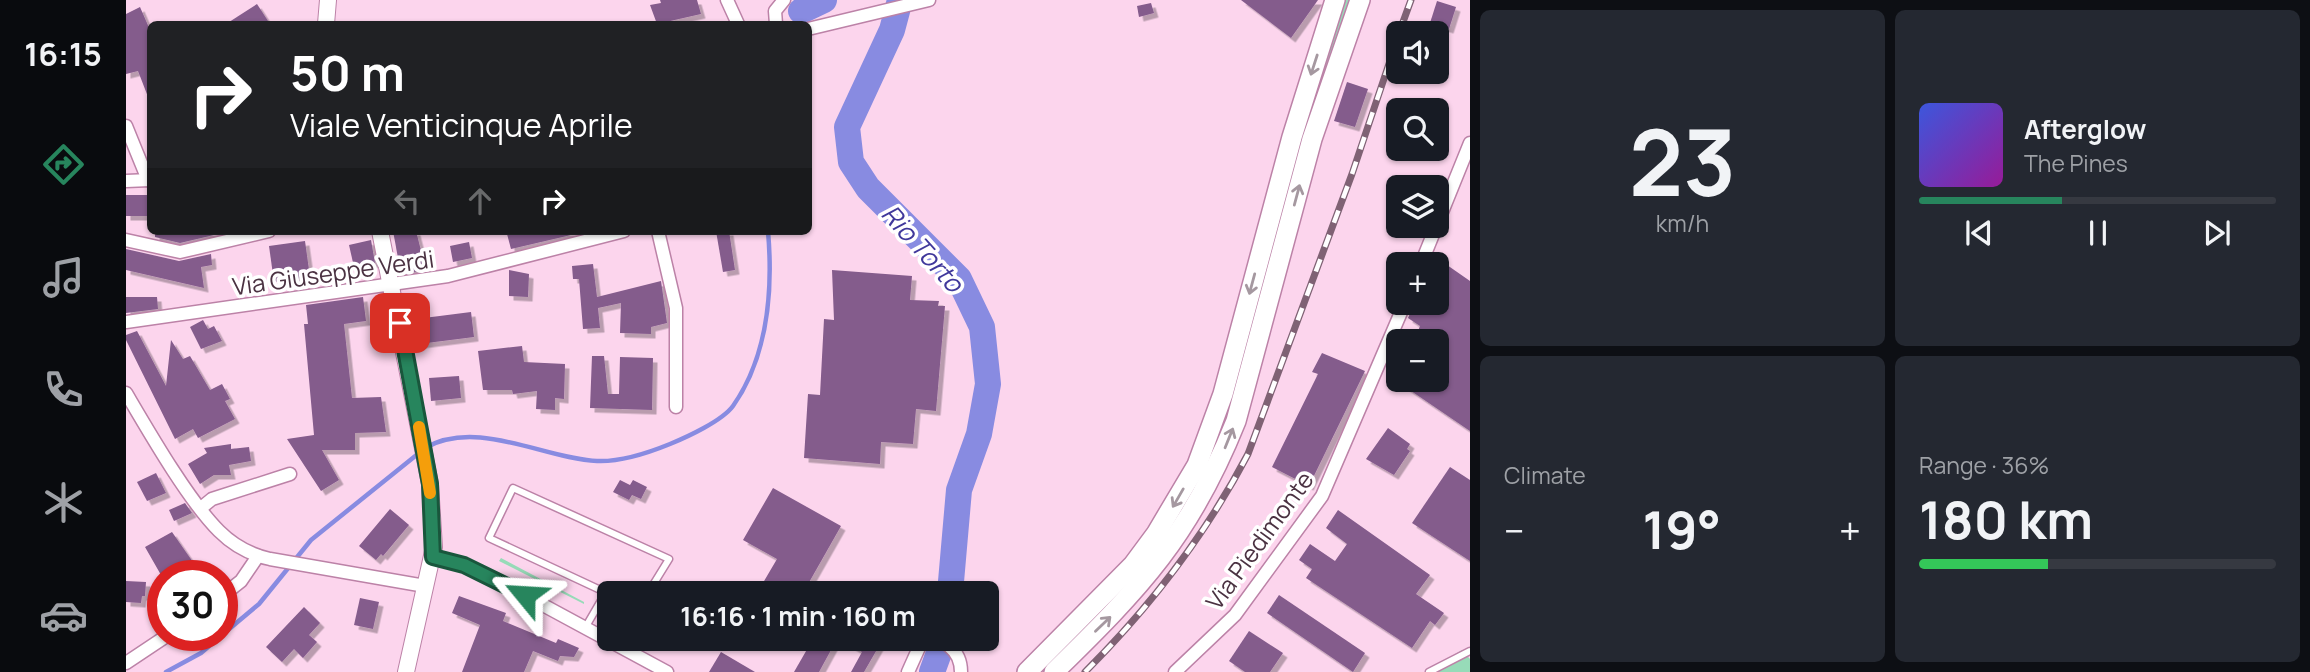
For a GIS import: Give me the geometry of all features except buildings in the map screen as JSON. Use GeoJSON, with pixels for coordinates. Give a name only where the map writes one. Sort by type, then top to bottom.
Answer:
{"type":"FeatureCollection","features":[{"type":"Feature","properties":{"kind":"main road"},"geometry":{"type":"LineString","coordinates":[[326,21],[328,0]]}},
{"type":"Feature","properties":{"kind":"main road"},"geometry":{"type":"LineString","coordinates":[[1027,672],[1133,565],[1163,523],[1201,456],[1223,394],[1292,137],[1335,0]]}},
{"type":"Feature","properties":{"kind":"main road"},"geometry":{"type":"LineString","coordinates":[[1054,672],[1139,588],[1163,558],[1201,500],[1220,462],[1236,421],[1312,139],[1360,0]]}},
{"type":"Feature","properties":{"kind":"main road"},"geometry":{"type":"LineString","coordinates":[[381,235],[430,484],[433,557],[406,672]]}},
{"type":"Feature","properties":{"kind":"street"},"geometry":{"type":"LineString","coordinates":[[727,0],[737,21]]}},
{"type":"Feature","properties":{"kind":"street"},"geometry":{"type":"LineString","coordinates":[[776,21],[775,10],[784,0]]}},
{"type":"Feature","properties":{"kind":"street"},"geometry":{"type":"LineString","coordinates":[[812,28],[925,1]]}},
{"type":"Feature","properties":{"kind":"street"},"geometry":{"type":"LineString","coordinates":[[126,126],[147,175]]}},
{"type":"Feature","properties":{"kind":"street"},"geometry":{"type":"LineString","coordinates":[[1426,252],[1470,143]]}},
{"type":"Feature","properties":{"kind":"street"},"geometry":{"type":"LineString","coordinates":[[126,181],[147,180]]}},
{"type":"Feature","properties":{"kind":"street"},"geometry":{"type":"LineString","coordinates":[[126,240],[180,252],[252,235]]}},
{"type":"Feature","properties":{"kind":"street","name":"Via Giuseppe Verdi"},"geometry":{"type":"LineString","coordinates":[[126,322],[461,274],[609,235]]}},
{"type":"Feature","properties":{"kind":"street"},"geometry":{"type":"LineString","coordinates":[[659,235],[676,308],[676,407]]}},
{"type":"Feature","properties":{"kind":"street","name":"Via Piedimonte"},"geometry":{"type":"LineString","coordinates":[[1175,672],[1235,615],[1322,496],[1400,315]]}},
{"type":"Feature","properties":{"kind":"street"},"geometry":{"type":"LineString","coordinates":[[126,393],[201,508],[220,532],[264,558],[425,586]]}},
{"type":"Feature","properties":{"kind":"street"},"geometry":{"type":"LineString","coordinates":[[201,508],[212,499],[290,474]]}},
{"type":"Feature","properties":{"kind":"street"},"geometry":{"type":"LineString","coordinates":[[433,557],[475,570],[667,672]]}},
{"type":"Feature","properties":{"kind":"street"},"geometry":{"type":"LineString","coordinates":[[238,583],[264,558]]}},
{"type":"Feature","properties":{"kind":"street"},"geometry":{"type":"LineString","coordinates":[[126,663],[147,649]]}},
{"type":"Feature","properties":{"kind":"street"},"geometry":{"type":"LineString","coordinates":[[908,672],[917,651]]}},
{"type":"Feature","properties":{"kind":"street"},"geometry":{"type":"LineString","coordinates":[[956,651],[961,672]]}},
{"type":"Feature","properties":{"kind":"lane"},"geometry":{"type":"LineString","coordinates":[[597,588],[489,538],[513,488],[669,559],[655,581]]}},
{"type":"Feature","properties":{"kind":"lane"},"geometry":{"type":"LineString","coordinates":[[585,628],[597,610]]}},
{"type":"Feature","properties":{"kind":"lane"},"geometry":{"type":"LineString","coordinates":[[1430,672],[1470,651]]}},
{"type":"Feature","properties":{"kind":"green space"},"geometry":{"type":"Polygon","coordinates":[[[1343,0],[1350,0],[1299,144],[1239,377],[1216,445],[1168,533],[1096,619],[1038,672],[1169,528],[1343,0]]]}},
{"type":"Feature","properties":{"kind":"green space"},"geometry":{"type":"Polygon","coordinates":[[[501,558],[584,602],[584,604],[499,561],[501,558]]]}},
{"type":"Feature","properties":{"kind":"green space"},"geometry":{"type":"Polygon","coordinates":[[[1462,650],[1470,659],[1470,672],[1426,672],[1462,650]]]}},
{"type":"Feature","properties":{"kind":"waterway"},"geometry":{"type":"LineString","coordinates":[[801,11],[824,0]]}},
{"type":"Feature","properties":{"kind":"waterway","name":"Rio Torto"},"geometry":{"type":"LineString","coordinates":[[900,0],[892,30],[847,127],[851,162],[868,188],[959,279],[982,327],[988,384],[979,434],[959,490],[951,581]]}},
{"type":"Feature","properties":{"kind":"waterway"},"geometry":{"type":"LineString","coordinates":[[425,448],[445,440],[489,438],[577,459],[606,461],[653,451],[713,423],[728,412],[745,387],[761,344],[770,276],[768,235]]}},
{"type":"Feature","properties":{"kind":"waterway"},"geometry":{"type":"LineString","coordinates":[[238,622],[259,604],[311,540],[419,453]]}},
{"type":"Feature","properties":{"kind":"waterway"},"geometry":{"type":"LineString","coordinates":[[166,672],[203,651]]}},
{"type":"Feature","properties":{"kind":"waterway","name":"Rio Torto"},"geometry":{"type":"LineString","coordinates":[[932,672],[940,651]]}},
{"type":"Feature","properties":{"kind":"railway"},"geometry":{"type":"LineString","coordinates":[[1403,21],[1411,0]]}},
{"type":"Feature","properties":{"kind":"railway"},"geometry":{"type":"LineString","coordinates":[[1085,672],[1132,622],[1175,569],[1214,514],[1248,454],[1352,174],[1386,73]]}},
{"type":"Feature","properties":{"kind":"slow traffic"},"geometry":{"type":"LineString","coordinates":[[419,427],[430,493]]}},
{"type":"Feature","properties":{"kind":"route"},"geometry":{"type":"LineString","coordinates":[[400,323],[430,484],[433,557],[464,565],[525,595]]}}]}
